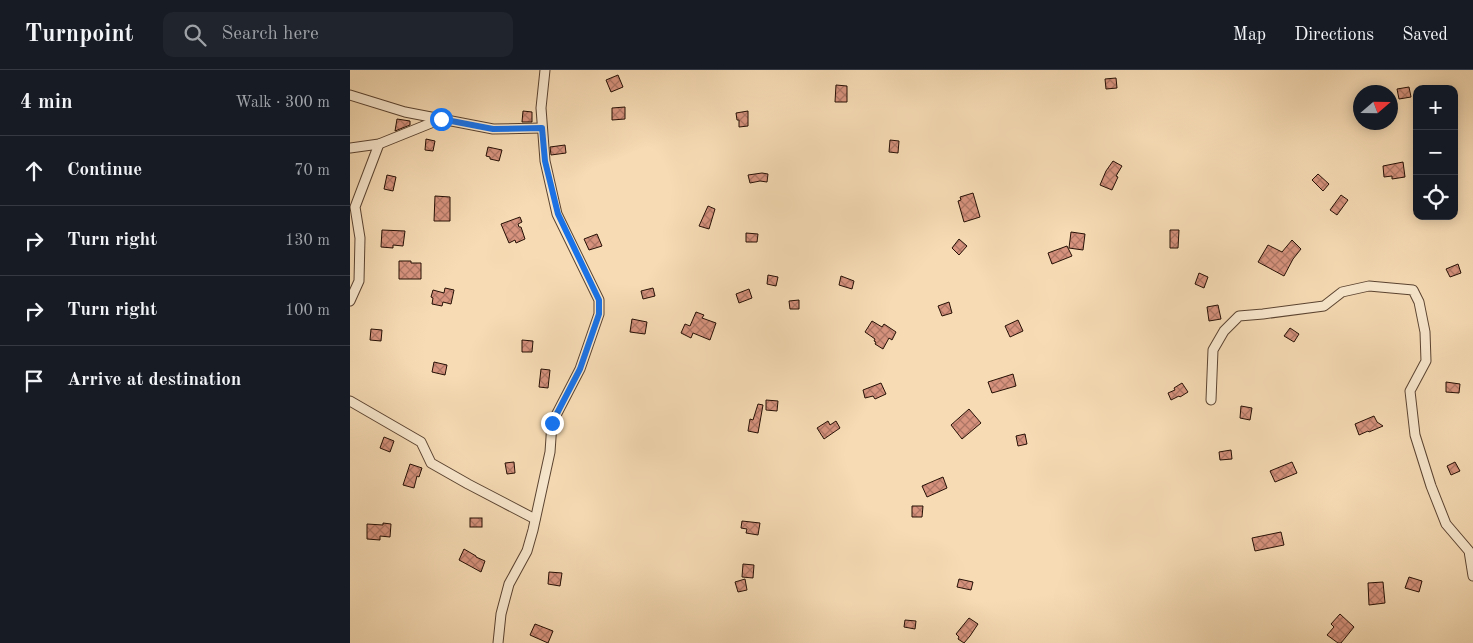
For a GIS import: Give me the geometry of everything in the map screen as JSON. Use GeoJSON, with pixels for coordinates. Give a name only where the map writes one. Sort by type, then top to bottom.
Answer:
{"type":"FeatureCollection","features":[{"type":"Feature","properties":{"kind":"street"},"geometry":{"type":"LineString","coordinates":[[498,643],[501,614],[509,584],[527,551],[535,519],[550,452],[552,423],[580,369],[599,314],[599,300],[558,214],[545,161],[541,108],[545,70]]}},
{"type":"Feature","properties":{"kind":"street"},"geometry":{"type":"LineString","coordinates":[[350,95],[405,112],[493,129],[542,128]]}},
{"type":"Feature","properties":{"kind":"street"},"geometry":{"type":"LineString","coordinates":[[350,148],[379,144],[441,119]]}},
{"type":"Feature","properties":{"kind":"street"},"geometry":{"type":"LineString","coordinates":[[350,301],[359,281],[360,238],[355,207],[379,144]]}},
{"type":"Feature","properties":{"kind":"street"},"geometry":{"type":"LineString","coordinates":[[1211,400],[1213,350],[1224,331],[1238,316],[1324,306],[1342,292],[1369,286],[1413,290],[1419,302],[1425,332],[1426,361],[1410,391],[1416,435],[1431,486],[1446,524],[1469,551],[1473,576]]}},
{"type":"Feature","properties":{"kind":"street"},"geometry":{"type":"LineString","coordinates":[[350,401],[421,442],[430,463],[535,519]]}},
{"type":"Feature","properties":{"kind":"building"},"geometry":{"type":"Polygon","coordinates":[[[618,75],[623,87],[611,92],[606,80],[618,75]]]}},
{"type":"Feature","properties":{"kind":"building"},"geometry":{"type":"Polygon","coordinates":[[[1116,78],[1117,88],[1106,89],[1105,79],[1116,78]]]}},
{"type":"Feature","properties":{"kind":"building"},"geometry":{"type":"Polygon","coordinates":[[[836,85],[847,86],[847,102],[835,102],[836,85]]]}},
{"type":"Feature","properties":{"kind":"building"},"geometry":{"type":"Polygon","coordinates":[[[1409,87],[1411,97],[1399,99],[1398,89],[1409,87]]]}},
{"type":"Feature","properties":{"kind":"building"},"geometry":{"type":"Polygon","coordinates":[[[625,107],[625,119],[612,120],[612,108],[625,107]]]}},
{"type":"Feature","properties":{"kind":"building"},"geometry":{"type":"Polygon","coordinates":[[[523,111],[532,112],[532,122],[522,122],[523,111]]]}},
{"type":"Feature","properties":{"kind":"building"},"geometry":{"type":"Polygon","coordinates":[[[748,111],[748,126],[739,127],[736,113],[748,111]]]}},
{"type":"Feature","properties":{"kind":"building"},"geometry":{"type":"Polygon","coordinates":[[[397,119],[410,121],[410,125],[395,131],[397,119]]]}},
{"type":"Feature","properties":{"kind":"building"},"geometry":{"type":"Polygon","coordinates":[[[426,139],[435,141],[433,151],[425,150],[426,139]]]}},
{"type":"Feature","properties":{"kind":"building"},"geometry":{"type":"Polygon","coordinates":[[[890,140],[899,141],[898,153],[889,152],[890,140]]]}},
{"type":"Feature","properties":{"kind":"building"},"geometry":{"type":"Polygon","coordinates":[[[565,145],[566,153],[551,155],[550,147],[565,145]]]}},
{"type":"Feature","properties":{"kind":"building"},"geometry":{"type":"Polygon","coordinates":[[[488,147],[502,150],[499,161],[486,156],[488,147]]]}},
{"type":"Feature","properties":{"kind":"building"},"geometry":{"type":"Polygon","coordinates":[[[1113,161],[1122,166],[1116,176],[1118,177],[1112,190],[1100,185],[1113,161]]]}},
{"type":"Feature","properties":{"kind":"building"},"geometry":{"type":"Polygon","coordinates":[[[1403,162],[1405,177],[1392,179],[1392,176],[1384,177],[1383,166],[1403,162]]]}},
{"type":"Feature","properties":{"kind":"building"},"geometry":{"type":"Polygon","coordinates":[[[768,174],[767,182],[750,183],[748,175],[768,174]]]}},
{"type":"Feature","properties":{"kind":"building"},"geometry":{"type":"Polygon","coordinates":[[[1318,174],[1329,184],[1323,191],[1312,180],[1318,174]]]}},
{"type":"Feature","properties":{"kind":"building"},"geometry":{"type":"Polygon","coordinates":[[[387,175],[396,177],[393,191],[384,189],[387,175]]]}},
{"type":"Feature","properties":{"kind":"building"},"geometry":{"type":"Polygon","coordinates":[[[973,193],[980,217],[964,222],[958,201],[961,200],[960,197],[973,193]]]}},
{"type":"Feature","properties":{"kind":"building"},"geometry":{"type":"Polygon","coordinates":[[[1341,195],[1348,200],[1337,215],[1330,210],[1341,195]]]}},
{"type":"Feature","properties":{"kind":"building"},"geometry":{"type":"Polygon","coordinates":[[[435,196],[450,197],[450,221],[434,221],[435,196]]]}},
{"type":"Feature","properties":{"kind":"building"},"geometry":{"type":"Polygon","coordinates":[[[708,206],[715,209],[709,229],[699,226],[708,206]]]}},
{"type":"Feature","properties":{"kind":"building"},"geometry":{"type":"Polygon","coordinates":[[[520,217],[522,222],[518,224],[525,239],[516,243],[515,240],[509,243],[501,224],[520,217]]]}},
{"type":"Feature","properties":{"kind":"building"},"geometry":{"type":"Polygon","coordinates":[[[382,230],[405,231],[403,246],[393,245],[393,248],[381,247],[382,230]]]}},
{"type":"Feature","properties":{"kind":"building"},"geometry":{"type":"Polygon","coordinates":[[[1170,230],[1179,230],[1178,248],[1170,248],[1170,230]]]}},
{"type":"Feature","properties":{"kind":"building"},"geometry":{"type":"Polygon","coordinates":[[[1071,232],[1085,234],[1083,250],[1069,248],[1071,232]]]}},
{"type":"Feature","properties":{"kind":"building"},"geometry":{"type":"Polygon","coordinates":[[[746,233],[758,234],[757,242],[746,242],[746,233]]]}},
{"type":"Feature","properties":{"kind":"building"},"geometry":{"type":"Polygon","coordinates":[[[597,234],[602,246],[589,250],[584,239],[597,234]]]}},
{"type":"Feature","properties":{"kind":"building"},"geometry":{"type":"Polygon","coordinates":[[[959,239],[967,246],[959,255],[952,248],[959,239]]]}},
{"type":"Feature","properties":{"kind":"building"},"geometry":{"type":"Polygon","coordinates":[[[1292,240],[1301,249],[1284,276],[1258,262],[1268,245],[1282,252],[1292,240]]]}},
{"type":"Feature","properties":{"kind":"building"},"geometry":{"type":"Polygon","coordinates":[[[1067,246],[1072,256],[1052,264],[1048,253],[1067,246]]]}},
{"type":"Feature","properties":{"kind":"building"},"geometry":{"type":"Polygon","coordinates":[[[399,261],[421,263],[421,279],[399,279],[399,261]]]}},
{"type":"Feature","properties":{"kind":"building"},"geometry":{"type":"Polygon","coordinates":[[[1458,264],[1461,273],[1450,277],[1446,269],[1458,264]]]}},
{"type":"Feature","properties":{"kind":"building"},"geometry":{"type":"Polygon","coordinates":[[[1199,273],[1208,277],[1204,288],[1195,284],[1199,273]]]}},
{"type":"Feature","properties":{"kind":"building"},"geometry":{"type":"Polygon","coordinates":[[[768,275],[778,277],[776,286],[767,284],[768,275]]]}},
{"type":"Feature","properties":{"kind":"building"},"geometry":{"type":"Polygon","coordinates":[[[841,276],[854,281],[852,289],[839,285],[841,276]]]}},
{"type":"Feature","properties":{"kind":"building"},"geometry":{"type":"Polygon","coordinates":[[[445,288],[454,290],[451,304],[443,302],[442,306],[432,304],[433,290],[444,293],[445,288]]]}},
{"type":"Feature","properties":{"kind":"building"},"geometry":{"type":"Polygon","coordinates":[[[653,288],[655,296],[643,299],[641,291],[653,288]]]}},
{"type":"Feature","properties":{"kind":"building"},"geometry":{"type":"Polygon","coordinates":[[[749,289],[752,298],[739,303],[736,294],[749,289]]]}},
{"type":"Feature","properties":{"kind":"building"},"geometry":{"type":"Polygon","coordinates":[[[799,300],[799,309],[790,309],[789,301],[799,300]]]}},
{"type":"Feature","properties":{"kind":"building"},"geometry":{"type":"Polygon","coordinates":[[[949,302],[952,313],[942,316],[938,306],[949,302]]]}},
{"type":"Feature","properties":{"kind":"building"},"geometry":{"type":"Polygon","coordinates":[[[1218,305],[1221,319],[1209,321],[1207,307],[1218,305]]]}},
{"type":"Feature","properties":{"kind":"building"},"geometry":{"type":"Polygon","coordinates":[[[696,312],[704,315],[702,318],[716,323],[710,340],[693,333],[691,338],[681,333],[685,324],[690,326],[696,312]]]}},
{"type":"Feature","properties":{"kind":"building"},"geometry":{"type":"Polygon","coordinates":[[[632,319],[647,322],[645,334],[630,332],[632,319]]]}},
{"type":"Feature","properties":{"kind":"building"},"geometry":{"type":"Polygon","coordinates":[[[1018,320],[1023,331],[1010,337],[1005,326],[1018,320]]]}},
{"type":"Feature","properties":{"kind":"building"},"geometry":{"type":"Polygon","coordinates":[[[872,321],[882,327],[884,324],[896,332],[892,340],[889,338],[883,349],[875,344],[875,339],[865,332],[872,321]]]}},
{"type":"Feature","properties":{"kind":"building"},"geometry":{"type":"Polygon","coordinates":[[[1290,328],[1299,334],[1294,342],[1284,336],[1290,328]]]}},
{"type":"Feature","properties":{"kind":"building"},"geometry":{"type":"Polygon","coordinates":[[[371,329],[382,330],[381,341],[370,340],[371,329]]]}},
{"type":"Feature","properties":{"kind":"building"},"geometry":{"type":"Polygon","coordinates":[[[522,340],[533,341],[532,352],[522,352],[522,340]]]}},
{"type":"Feature","properties":{"kind":"building"},"geometry":{"type":"Polygon","coordinates":[[[434,362],[447,365],[445,375],[432,372],[434,362]]]}},
{"type":"Feature","properties":{"kind":"building"},"geometry":{"type":"Polygon","coordinates":[[[541,369],[550,370],[548,388],[539,387],[541,369]]]}},
{"type":"Feature","properties":{"kind":"building"},"geometry":{"type":"Polygon","coordinates":[[[1013,374],[1016,386],[992,393],[988,382],[1013,374]]]}},
{"type":"Feature","properties":{"kind":"building"},"geometry":{"type":"Polygon","coordinates":[[[1446,382],[1460,384],[1459,393],[1446,392],[1446,382]]]}},
{"type":"Feature","properties":{"kind":"building"},"geometry":{"type":"Polygon","coordinates":[[[881,383],[886,394],[875,399],[873,396],[865,398],[863,390],[881,383]]]}},
{"type":"Feature","properties":{"kind":"building"},"geometry":{"type":"Polygon","coordinates":[[[1182,383],[1188,392],[1171,400],[1168,393],[1175,390],[1174,388],[1182,383]]]}},
{"type":"Feature","properties":{"kind":"building"},"geometry":{"type":"Polygon","coordinates":[[[766,400],[778,401],[777,411],[766,410],[766,400]]]}},
{"type":"Feature","properties":{"kind":"building"},"geometry":{"type":"Polygon","coordinates":[[[758,404],[763,405],[758,433],[748,431],[750,419],[753,420],[758,404]]]}},
{"type":"Feature","properties":{"kind":"building"},"geometry":{"type":"Polygon","coordinates":[[[1241,406],[1252,408],[1250,420],[1240,418],[1241,406]]]}},
{"type":"Feature","properties":{"kind":"building"},"geometry":{"type":"Polygon","coordinates":[[[969,409],[981,423],[962,439],[951,425],[969,409]]]}},
{"type":"Feature","properties":{"kind":"building"},"geometry":{"type":"Polygon","coordinates":[[[1374,416],[1377,422],[1383,426],[1359,435],[1355,424],[1374,416]]]}},
{"type":"Feature","properties":{"kind":"building"},"geometry":{"type":"Polygon","coordinates":[[[828,421],[830,425],[836,421],[840,428],[824,439],[817,428],[828,421]]]}},
{"type":"Feature","properties":{"kind":"building"},"geometry":{"type":"Polygon","coordinates":[[[1025,434],[1027,444],[1018,446],[1016,436],[1025,434]]]}},
{"type":"Feature","properties":{"kind":"building"},"geometry":{"type":"Polygon","coordinates":[[[384,437],[394,441],[390,452],[380,448],[384,437]]]}},
{"type":"Feature","properties":{"kind":"building"},"geometry":{"type":"Polygon","coordinates":[[[1231,450],[1232,459],[1220,460],[1219,452],[1231,450]]]}},
{"type":"Feature","properties":{"kind":"building"},"geometry":{"type":"Polygon","coordinates":[[[514,462],[515,473],[507,474],[505,463],[514,462]]]}},
{"type":"Feature","properties":{"kind":"building"},"geometry":{"type":"Polygon","coordinates":[[[1292,462],[1297,473],[1275,482],[1270,471],[1292,462]]]}},
{"type":"Feature","properties":{"kind":"building"},"geometry":{"type":"Polygon","coordinates":[[[1455,462],[1460,471],[1451,475],[1447,466],[1455,462]]]}},
{"type":"Feature","properties":{"kind":"building"},"geometry":{"type":"Polygon","coordinates":[[[410,464],[422,468],[419,477],[417,476],[414,488],[403,485],[410,464]]]}},
{"type":"Feature","properties":{"kind":"building"},"geometry":{"type":"Polygon","coordinates":[[[943,477],[947,488],[927,497],[922,486],[943,477]]]}},
{"type":"Feature","properties":{"kind":"building"},"geometry":{"type":"Polygon","coordinates":[[[912,506],[923,506],[922,517],[912,517],[912,506]]]}},
{"type":"Feature","properties":{"kind":"building"},"geometry":{"type":"Polygon","coordinates":[[[470,518],[482,518],[482,527],[470,527],[470,518]]]}},
{"type":"Feature","properties":{"kind":"building"},"geometry":{"type":"Polygon","coordinates":[[[742,521],[760,523],[758,535],[746,533],[747,529],[741,528],[742,521]]]}},
{"type":"Feature","properties":{"kind":"building"},"geometry":{"type":"Polygon","coordinates":[[[383,523],[391,524],[390,537],[380,536],[380,540],[367,539],[367,524],[383,525],[383,523]]]}},
{"type":"Feature","properties":{"kind":"building"},"geometry":{"type":"Polygon","coordinates":[[[1281,532],[1284,545],[1255,551],[1252,538],[1281,532]]]}},
{"type":"Feature","properties":{"kind":"building"},"geometry":{"type":"Polygon","coordinates":[[[464,549],[485,561],[481,572],[459,560],[464,549]]]}},
{"type":"Feature","properties":{"kind":"building"},"geometry":{"type":"Polygon","coordinates":[[[743,564],[754,565],[753,578],[742,577],[743,564]]]}},
{"type":"Feature","properties":{"kind":"building"},"geometry":{"type":"Polygon","coordinates":[[[549,572],[562,573],[560,586],[548,584],[549,572]]]}},
{"type":"Feature","properties":{"kind":"building"},"geometry":{"type":"Polygon","coordinates":[[[1409,577],[1422,581],[1419,592],[1405,588],[1409,577]]]}},
{"type":"Feature","properties":{"kind":"building"},"geometry":{"type":"Polygon","coordinates":[[[745,579],[747,590],[738,592],[735,582],[745,579]]]}},
{"type":"Feature","properties":{"kind":"building"},"geometry":{"type":"Polygon","coordinates":[[[959,579],[973,582],[971,590],[957,587],[959,579]]]}},
{"type":"Feature","properties":{"kind":"building"},"geometry":{"type":"Polygon","coordinates":[[[1383,582],[1385,603],[1369,605],[1368,583],[1383,582]]]}},
{"type":"Feature","properties":{"kind":"building"},"geometry":{"type":"Polygon","coordinates":[[[1340,614],[1354,627],[1341,643],[1338,643],[1327,635],[1334,627],[1331,624],[1340,614]]]}},
{"type":"Feature","properties":{"kind":"building"},"geometry":{"type":"Polygon","coordinates":[[[969,618],[978,624],[964,643],[958,639],[959,637],[956,634],[969,618]]]}},
{"type":"Feature","properties":{"kind":"building"},"geometry":{"type":"Polygon","coordinates":[[[905,620],[916,621],[915,629],[904,627],[905,620]]]}},
{"type":"Feature","properties":{"kind":"building"},"geometry":{"type":"Polygon","coordinates":[[[535,624],[553,631],[548,643],[530,635],[535,624]]]}},
{"type":"Feature","properties":{"kind":"route"},"geometry":{"type":"LineString","coordinates":[[441,119],[493,129],[542,128],[545,161],[558,214],[599,300],[599,314],[580,369],[552,423]]}}]}
